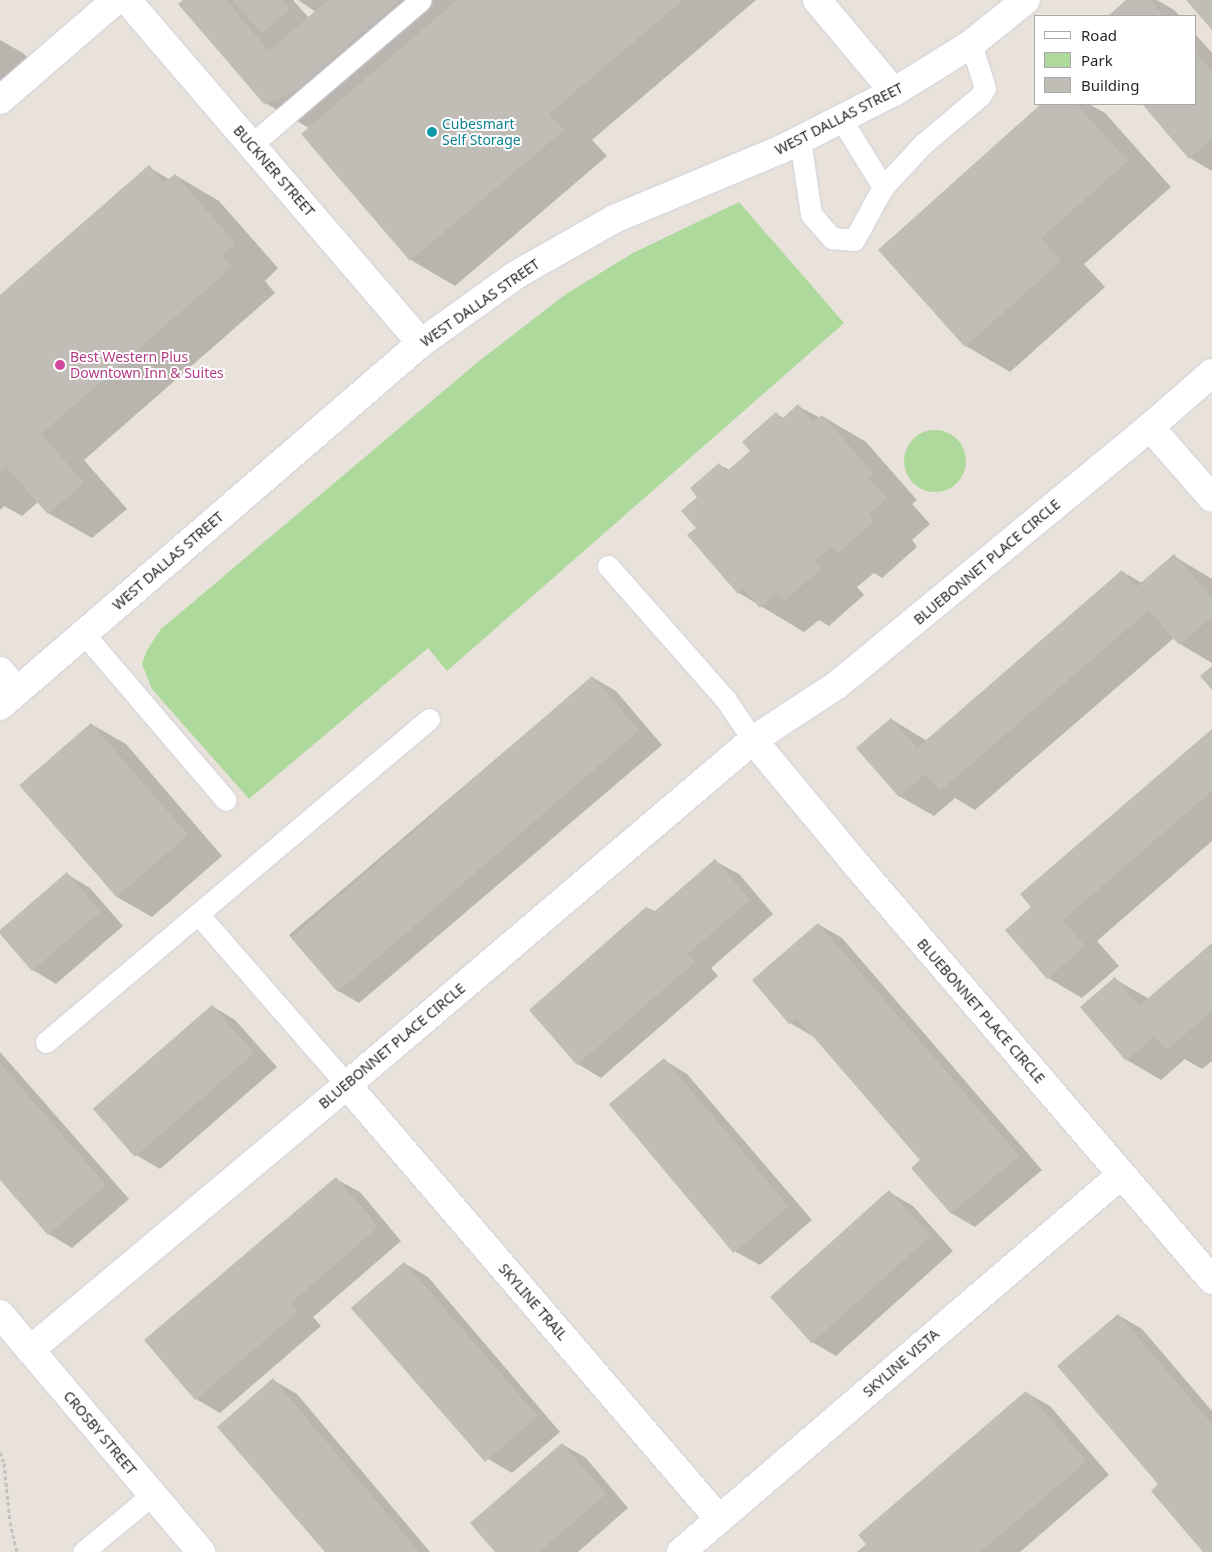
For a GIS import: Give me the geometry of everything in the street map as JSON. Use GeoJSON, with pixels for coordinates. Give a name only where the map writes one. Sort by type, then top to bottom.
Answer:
{"type":"FeatureCollection","features":[{"type":"Feature","properties":{"kind":"street"},"geometry":{"type":"LineString","coordinates":[[0,100],[116,0]]}},
{"type":"Feature","properties":{"kind":"street","name":"BUCKNER STREET"},"geometry":{"type":"LineString","coordinates":[[126,0],[421,343]]}},
{"type":"Feature","properties":{"kind":"street"},"geometry":{"type":"LineString","coordinates":[[817,0],[894,92]]}},
{"type":"Feature","properties":{"kind":"street","name":"WEST DALLAS STREET"},"geometry":{"type":"LineString","coordinates":[[6,690],[84,634],[421,343],[516,275],[614,218],[780,150],[894,92],[971,44],[1026,0]]}},
{"type":"Feature","properties":{"kind":"street","name":"BLUEBONNET PLACE CIRCLE"},"geometry":{"type":"LineString","coordinates":[[30,1350],[347,1085],[753,740],[837,685],[1150,427],[1212,373]]}},
{"type":"Feature","properties":{"kind":"street"},"geometry":{"type":"LineString","coordinates":[[1150,427],[1212,498]]}},
{"type":"Feature","properties":{"kind":"street","name":"BLUEBONNET PLACE CIRCLE"},"geometry":{"type":"LineString","coordinates":[[753,740],[854,863],[1212,1280]]}},
{"type":"Feature","properties":{"kind":"street","name":"SKYLINE TRAIL"},"geometry":{"type":"LineString","coordinates":[[347,1085],[719,1519]]}},
{"type":"Feature","properties":{"kind":"street","name":"SKYLINE VISTA"},"geometry":{"type":"LineString","coordinates":[[681,1552],[1121,1175]]}},
{"type":"Feature","properties":{"kind":"street","name":"CROSBY STREET"},"geometry":{"type":"LineString","coordinates":[[0,1314],[201,1552]]}},
{"type":"Feature","properties":{"kind":"lane"},"geometry":{"type":"LineString","coordinates":[[251,145],[421,0]]}},
{"type":"Feature","properties":{"kind":"lane"},"geometry":{"type":"LineString","coordinates":[[800,139],[811,214],[832,238],[854,240],[884,187],[923,144],[980,96],[985,88],[971,44]]}},
{"type":"Feature","properties":{"kind":"lane"},"geometry":{"type":"LineString","coordinates":[[841,120],[884,187]]}},
{"type":"Feature","properties":{"kind":"lane"},"geometry":{"type":"LineString","coordinates":[[608,566],[726,700],[753,740]]}},
{"type":"Feature","properties":{"kind":"lane"},"geometry":{"type":"LineString","coordinates":[[84,634],[226,800]]}},
{"type":"Feature","properties":{"kind":"lane"},"geometry":{"type":"LineString","coordinates":[[46,1042],[429,719]]}},
{"type":"Feature","properties":{"kind":"lane"},"geometry":{"type":"LineString","coordinates":[[198,914],[347,1085]]}},
{"type":"Feature","properties":{"kind":"lane"},"geometry":{"type":"LineString","coordinates":[[83,1552],[152,1494]]}},
{"type":"Feature","properties":{"kind":"path"},"geometry":{"type":"LineString","coordinates":[[0,1452],[4,1463],[10,1522],[17,1552]]}},
{"type":"Feature","properties":{"kind":"green space"},"geometry":{"type":"Polygon","coordinates":[[[739,202],[844,323],[447,671],[428,648],[249,799],[152,689],[142,664],[147,650],[161,629],[479,361],[566,294],[633,253],[739,202]]]}},
{"type":"Feature","properties":{"kind":"green space"},"geometry":{"type":"Polygon","coordinates":[[[935,430],[952,435],[957,439],[961,444],[966,461],[961,478],[957,483],[952,487],[935,492],[918,487],[913,483],[909,478],[904,461],[909,444],[913,439],[918,435],[935,430]]]}},
{"type":"Feature","properties":{"kind":"building"},"geometry":{"type":"Polygon","coordinates":[[[183,0],[226,0],[269,51],[328,0],[400,0],[291,94],[264,104],[178,4],[183,0]]]}},
{"type":"Feature","properties":{"kind":"building"},"geometry":{"type":"Polygon","coordinates":[[[232,0],[282,0],[290,9],[262,33],[232,0]]]}},
{"type":"Feature","properties":{"kind":"building","name":"Cubesmart Self Storage"},"geometry":{"type":"Polygon","coordinates":[[[457,0],[683,0],[549,114],[564,130],[410,261],[301,134],[457,0]]]}},
{"type":"Feature","properties":{"kind":"building"},"geometry":{"type":"Polygon","coordinates":[[[1126,0],[1150,0],[1163,15],[1109,15],[1126,0]]]}},
{"type":"Feature","properties":{"kind":"building"},"geometry":{"type":"Polygon","coordinates":[[[1186,0],[1212,0],[1212,30],[1186,0]]]}},
{"type":"Feature","properties":{"kind":"building"},"geometry":{"type":"Polygon","coordinates":[[[1197,54],[1212,72],[1212,139],[1189,159],[1143,105],[1197,105],[1197,54]]]}},
{"type":"Feature","properties":{"kind":"building"},"geometry":{"type":"Polygon","coordinates":[[[1040,105],[1077,105],[1128,161],[1041,238],[1061,261],[965,347],[878,250],[1040,105]]]}},
{"type":"Feature","properties":{"kind":"building","name":"Best Western Plus Downtown Inn & Suites"},"geometry":{"type":"Polygon","coordinates":[[[149,165],[164,183],[175,174],[235,243],[222,255],[232,267],[41,434],[84,483],[48,514],[6,467],[0,472],[0,295],[149,165]]]}},
{"type":"Feature","properties":{"kind":"building"},"geometry":{"type":"Polygon","coordinates":[[[798,404],[813,422],[822,415],[874,474],[869,478],[887,498],[869,514],[874,521],[838,553],[831,547],[814,561],[821,569],[784,601],[776,593],[760,608],[743,589],[738,594],[687,535],[696,528],[681,511],[697,497],[690,488],[719,463],[726,472],[750,451],[742,442],[776,412],[782,419],[798,404]]]}},
{"type":"Feature","properties":{"kind":"building"},"geometry":{"type":"Polygon","coordinates":[[[1174,554],[1212,598],[1212,617],[1179,645],[1149,610],[940,791],[925,774],[899,797],[856,748],[891,718],[917,748],[1122,570],[1136,587],[1174,554]]]}},
{"type":"Feature","properties":{"kind":"building"},"geometry":{"type":"Polygon","coordinates":[[[1212,666],[1212,690],[1200,676],[1212,666]]]}},
{"type":"Feature","properties":{"kind":"building"},"geometry":{"type":"Polygon","coordinates":[[[592,676],[639,730],[338,992],[291,938],[592,676]]]}},
{"type":"Feature","properties":{"kind":"building"},"geometry":{"type":"Polygon","coordinates":[[[91,723],[188,835],[116,897],[19,785],[91,723]]]}},
{"type":"Feature","properties":{"kind":"building"},"geometry":{"type":"Polygon","coordinates":[[[1212,729],[1212,791],[1063,920],[1085,946],[1047,979],[1005,930],[1031,907],[1020,894],[1212,729]]]}},
{"type":"Feature","properties":{"kind":"building"},"geometry":{"type":"Polygon","coordinates":[[[715,859],[750,900],[688,954],[695,962],[577,1065],[529,1010],[646,907],[655,911],[715,859]]]}},
{"type":"Feature","properties":{"kind":"building"},"geometry":{"type":"Polygon","coordinates":[[[67,872],[100,912],[32,971],[0,934],[0,930],[67,872]]]}},
{"type":"Feature","properties":{"kind":"building"},"geometry":{"type":"Polygon","coordinates":[[[818,923],[1019,1156],[951,1214],[911,1168],[920,1160],[797,1018],[789,1024],[752,980],[818,923]]]}},
{"type":"Feature","properties":{"kind":"building"},"geometry":{"type":"Polygon","coordinates":[[[1212,943],[1212,1011],[1167,1050],[1155,1036],[1126,1061],[1080,1007],[1115,977],[1139,1006],[1212,943]]]}},
{"type":"Feature","properties":{"kind":"building"},"geometry":{"type":"Polygon","coordinates":[[[212,1005],[254,1053],[135,1157],[93,1109],[212,1005]]]}},
{"type":"Feature","properties":{"kind":"building"},"geometry":{"type":"Polygon","coordinates":[[[664,1058],[789,1207],[734,1253],[609,1104],[664,1058]]]}},
{"type":"Feature","properties":{"kind":"building"},"geometry":{"type":"Polygon","coordinates":[[[0,1063],[106,1185],[48,1235],[0,1180],[0,1063]]]}},
{"type":"Feature","properties":{"kind":"building"},"geometry":{"type":"Polygon","coordinates":[[[336,1177],[378,1227],[291,1303],[298,1312],[195,1400],[144,1340],[336,1177]]]}},
{"type":"Feature","properties":{"kind":"building"},"geometry":{"type":"Polygon","coordinates":[[[889,1190],[930,1236],[812,1343],[770,1297],[889,1190]]]}},
{"type":"Feature","properties":{"kind":"building"},"geometry":{"type":"Polygon","coordinates":[[[404,1262],[538,1416],[485,1462],[351,1308],[404,1262]]]}},
{"type":"Feature","properties":{"kind":"building"},"geometry":{"type":"Polygon","coordinates":[[[1118,1314],[1212,1424],[1212,1552],[1203,1552],[1151,1491],[1158,1484],[1057,1366],[1118,1314]]]}},
{"type":"Feature","properties":{"kind":"building"},"geometry":{"type":"Polygon","coordinates":[[[273,1378],[419,1552],[325,1552],[217,1427],[273,1378]]]}},
{"type":"Feature","properties":{"kind":"building"},"geometry":{"type":"Polygon","coordinates":[[[1026,1391],[1087,1461],[980,1552],[857,1552],[866,1544],[858,1535],[1026,1391]]]}},
{"type":"Feature","properties":{"kind":"building"},"geometry":{"type":"Polygon","coordinates":[[[562,1443],[606,1494],[539,1552],[495,1552],[470,1523],[562,1443]]]}},
{"type":"Feature","properties":{"kind":"place","name":"Cubesmart Self Storage"},"geometry":{"type":"Point","coordinates":[432,132]}},
{"type":"Feature","properties":{"kind":"place","name":"Best Western Plus Downtown Inn & Suites"},"geometry":{"type":"Point","coordinates":[60,365]}}]}
